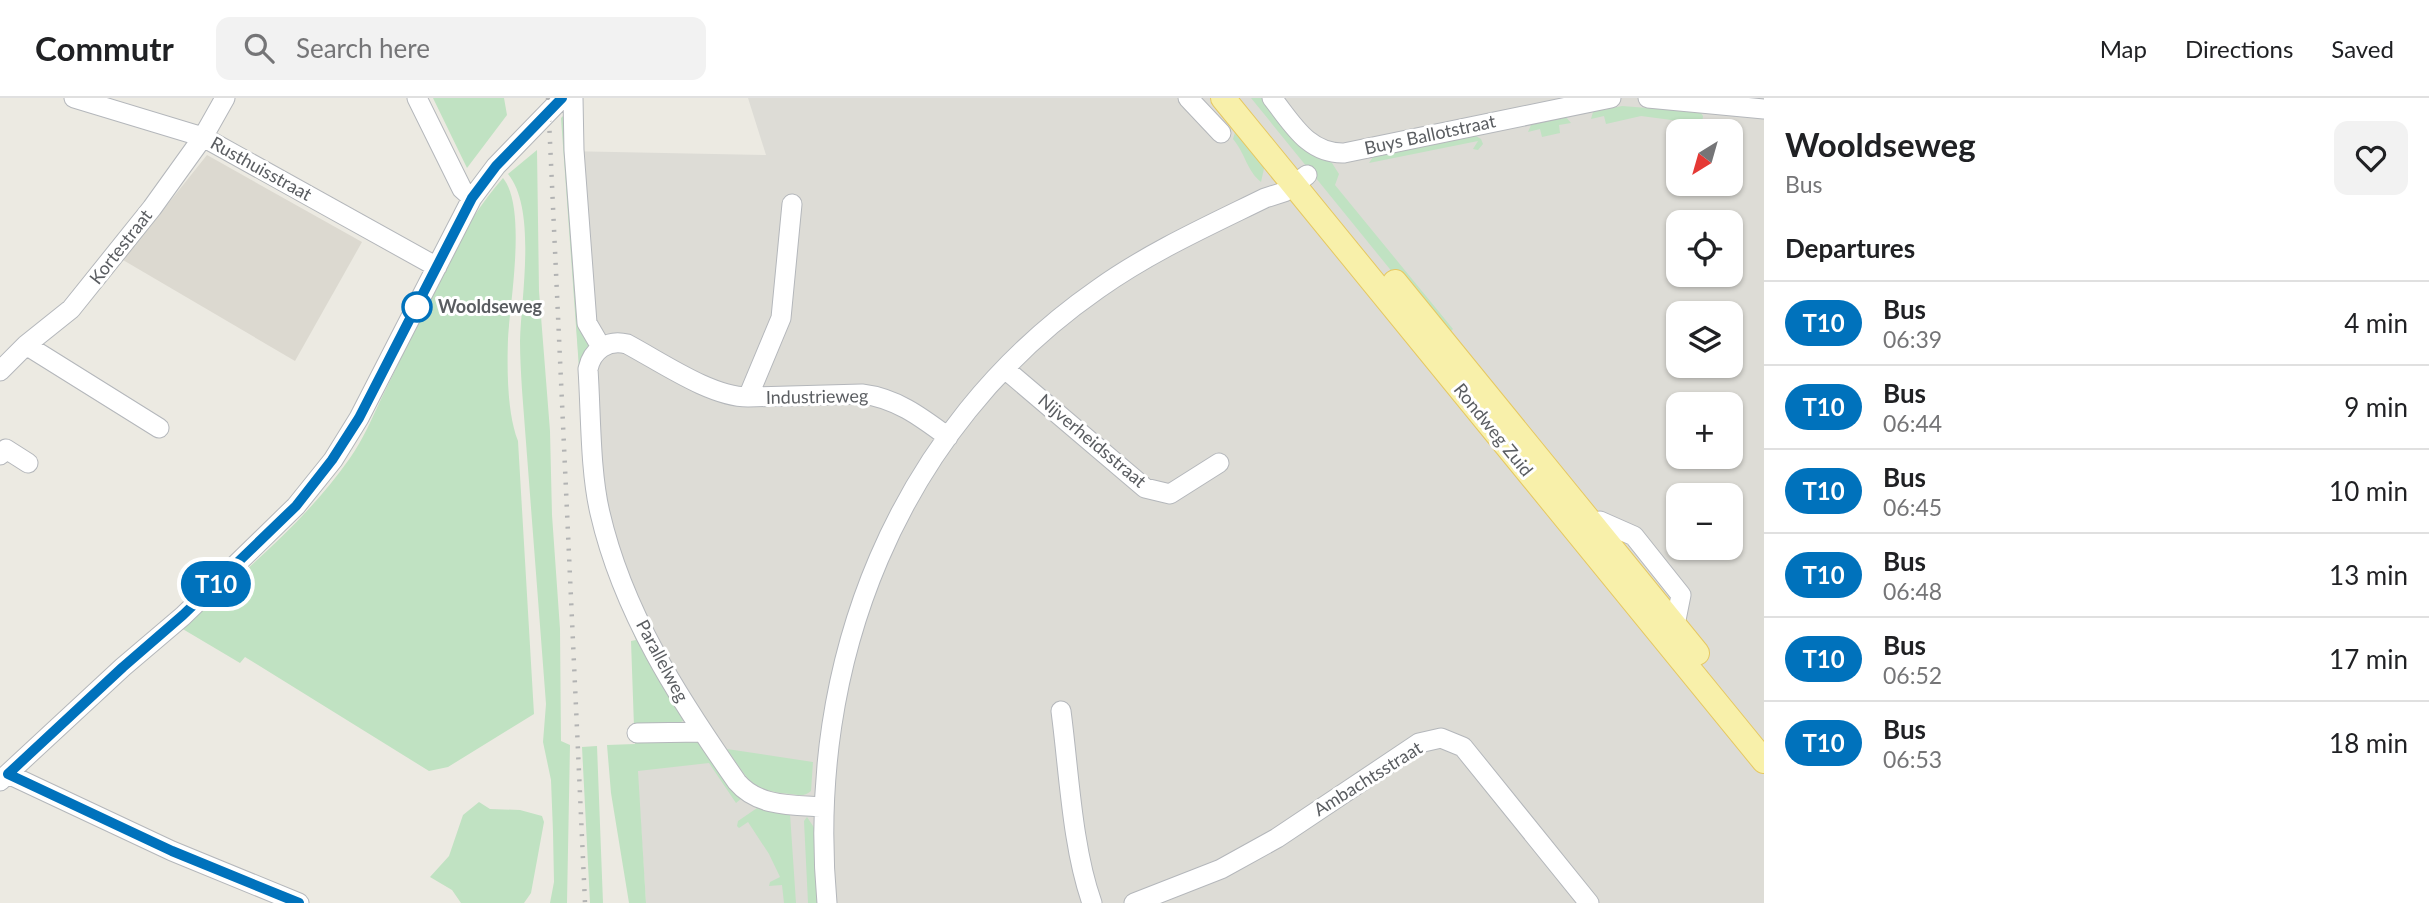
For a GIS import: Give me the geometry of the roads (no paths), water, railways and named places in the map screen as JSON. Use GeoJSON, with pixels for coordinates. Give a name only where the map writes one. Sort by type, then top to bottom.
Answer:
{"type":"FeatureCollection","features":[{"type":"Feature","properties":{"kind":"main road","name":"Rondweg Zuid"},"geometry":{"type":"LineString","coordinates":[[1223,98],[1295,174],[1668,630],[1764,761]]}},
{"type":"Feature","properties":{"kind":"main road","name":"Rondweg Zuid"},"geometry":{"type":"LineString","coordinates":[[1244,98],[1295,174]]}},
{"type":"Feature","properties":{"kind":"main road","name":"Rondweg Zuid"},"geometry":{"type":"LineString","coordinates":[[1668,630],[1764,734]]}},
{"type":"Feature","properties":{"kind":"street","name":"Rusthuisstraat"},"geometry":{"type":"LineString","coordinates":[[74,98],[203,137],[437,267]]}},
{"type":"Feature","properties":{"kind":"street","name":"Kortestraat"},"geometry":{"type":"LineString","coordinates":[[0,371],[26,345],[71,309],[152,208],[203,137],[225,98]]}},
{"type":"Feature","properties":{"kind":"street"},"geometry":{"type":"LineString","coordinates":[[417,98],[467,193]]}},
{"type":"Feature","properties":{"kind":"street"},"geometry":{"type":"LineString","coordinates":[[299,903],[4,778],[183,615],[296,506],[332,460],[359,418],[437,267],[467,193],[562,98]]}},
{"type":"Feature","properties":{"kind":"street"},"geometry":{"type":"LineString","coordinates":[[573,98],[574,150],[587,323],[601,347],[613,342],[627,344],[717,392],[748,397]]}},
{"type":"Feature","properties":{"kind":"street"},"geometry":{"type":"LineString","coordinates":[[1188,98],[1221,133]]}},
{"type":"Feature","properties":{"kind":"street","name":"Buys Ballotstraat"},"geometry":{"type":"LineString","coordinates":[[1272,98],[1305,139],[1321,150],[1332,153],[1344,153],[1611,98]]}},
{"type":"Feature","properties":{"kind":"street"},"geometry":{"type":"LineString","coordinates":[[1648,98],[1764,109]]}},
{"type":"Feature","properties":{"kind":"street"},"geometry":{"type":"LineString","coordinates":[[827,903],[823,807],[830,725],[836,692],[864,595],[899,516],[948,437],[1005,369],[1065,314],[1129,268],[1265,198],[1295,174]]}},
{"type":"Feature","properties":{"kind":"street","name":"Industrieweg"},"geometry":{"type":"LineString","coordinates":[[792,204],[781,318],[748,397],[862,394],[877,396],[906,407],[948,437]]}},
{"type":"Feature","properties":{"kind":"street"},"geometry":{"type":"LineString","coordinates":[[26,345],[159,428]]}},
{"type":"Feature","properties":{"kind":"street","name":"Parallelweg"},"geometry":{"type":"LineString","coordinates":[[601,347],[589,361],[588,369],[596,480],[602,521],[617,570],[643,629],[660,664],[737,782],[753,796],[769,801],[823,807]]}},
{"type":"Feature","properties":{"kind":"street","name":"Nijverheidsstraat"},"geometry":{"type":"LineString","coordinates":[[1005,369],[1145,488],[1170,494],[1219,463]]}},
{"type":"Feature","properties":{"kind":"street"},"geometry":{"type":"LineString","coordinates":[[0,455],[6,449],[28,463]]}},
{"type":"Feature","properties":{"kind":"street"},"geometry":{"type":"LineString","coordinates":[[1061,711],[1079,851],[1092,903]]}},
{"type":"Feature","properties":{"kind":"street"},"geometry":{"type":"LineString","coordinates":[[637,733],[702,732]]}},
{"type":"Feature","properties":{"kind":"street","name":"Ambachtsstraat"},"geometry":{"type":"LineString","coordinates":[[1134,903],[1221,869],[1277,838],[1419,743],[1441,738],[1463,747],[1589,903]]}},
{"type":"Feature","properties":{"kind":"railway"},"geometry":{"type":"LineString","coordinates":[[548,98],[585,903]]}},
{"type":"Feature","properties":{"kind":"place","name":"Wooldseweg"},"geometry":{"type":"Point","coordinates":[417,307]}}]}
